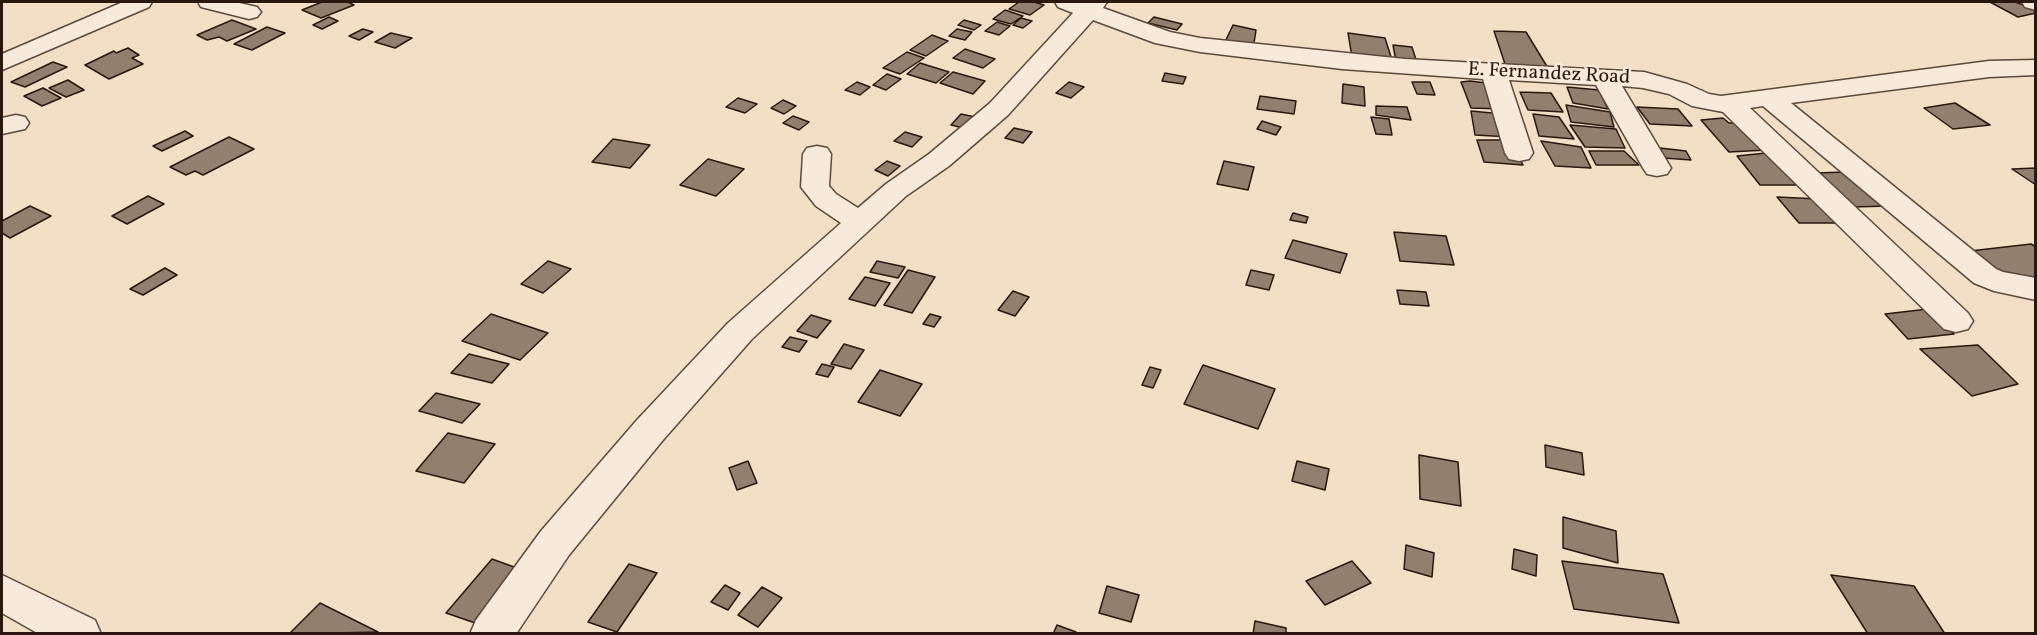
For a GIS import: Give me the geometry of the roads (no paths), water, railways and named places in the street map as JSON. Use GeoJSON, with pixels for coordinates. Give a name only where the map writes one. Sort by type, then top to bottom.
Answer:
{"type":"FeatureCollection","features":[{"type":"Feature","properties":{"kind":"street"},"geometry":{"type":"LineString","coordinates":[[209,2],[249,12]]}},
{"type":"Feature","properties":{"kind":"street"},"geometry":{"type":"LineString","coordinates":[[2,63],[66,36],[122,4]]}},
{"type":"Feature","properties":{"kind":"street"},"geometry":{"type":"LineString","coordinates":[[490,633],[555,543],[650,430],[740,331],[896,190],[939,160],[999,110],[1084,4]]}},
{"type":"Feature","properties":{"kind":"street","name":"E. Fernandez Road"},"geometry":{"type":"LineString","coordinates":[[1084,4],[1164,39],[1200,45],[1342,62],[1657,82],[1701,100],[1730,103],[1989,69],[2036,67]]}},
{"type":"Feature","properties":{"kind":"street"},"geometry":{"type":"LineString","coordinates":[[1494,73],[1520,153]]}},
{"type":"Feature","properties":{"kind":"street"},"geometry":{"type":"LineString","coordinates":[[1605,79],[1657,168]]}},
{"type":"Feature","properties":{"kind":"street"},"geometry":{"type":"LineString","coordinates":[[1769,98],[1985,276],[1994,281],[2036,289]]}},
{"type":"Feature","properties":{"kind":"street"},"geometry":{"type":"LineString","coordinates":[[1730,103],[1956,321]]}},
{"type":"Feature","properties":{"kind":"street"},"geometry":{"type":"LineString","coordinates":[[817,154],[815,187],[826,200],[855,219],[862,220]]}},
{"type":"Feature","properties":{"kind":"street"},"geometry":{"type":"LineString","coordinates":[[2,593],[80,633]]}}]}
